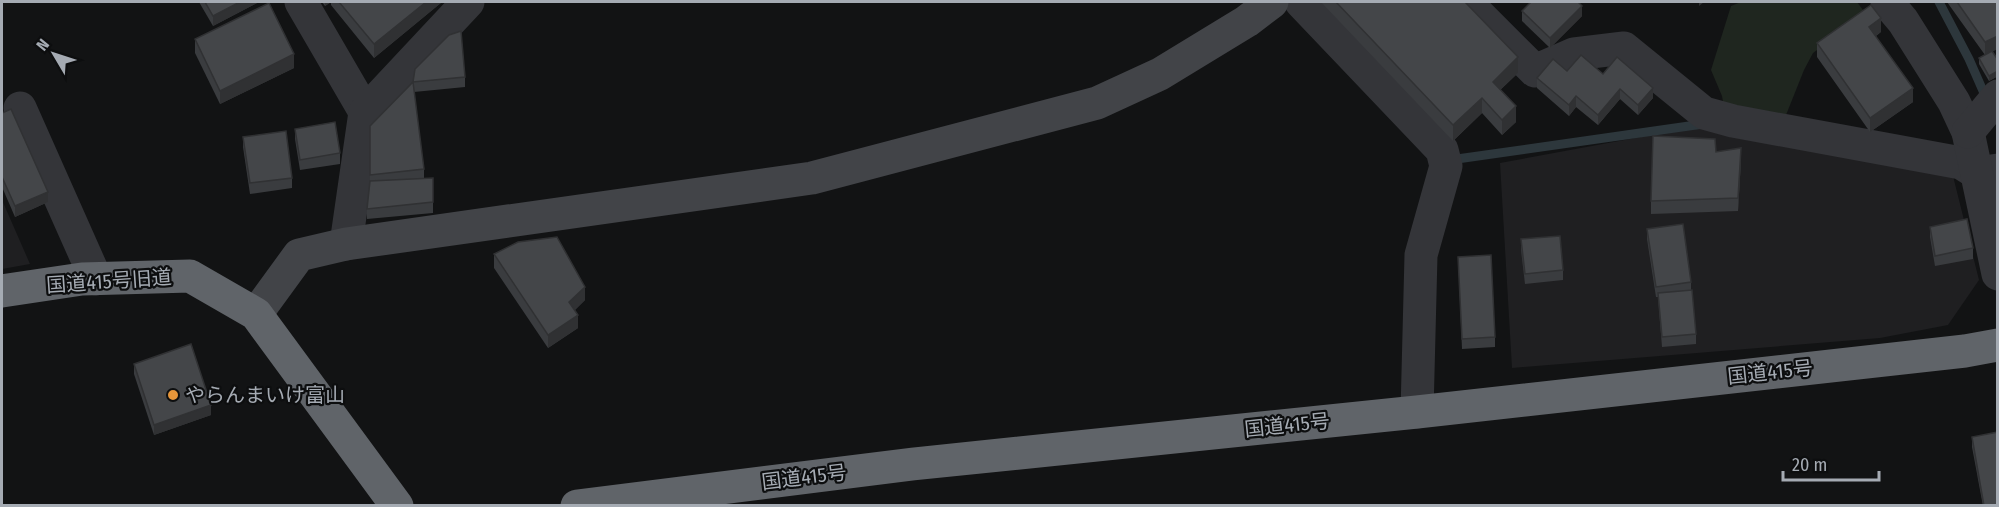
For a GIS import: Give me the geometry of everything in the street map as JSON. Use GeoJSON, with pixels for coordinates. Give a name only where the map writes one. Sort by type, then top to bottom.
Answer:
{"type":"FeatureCollection","features":[{"type":"Feature","properties":{"kind":"highway","name":"国道415号旧道"},"geometry":{"type":"LineString","coordinates":[[2,291],[82,279],[190,276],[256,314],[398,506]]}},
{"type":"Feature","properties":{"kind":"highway","name":"国道415号"},"geometry":{"type":"LineString","coordinates":[[577,506],[913,464],[1417,412],[1965,351],[1998,345]]}},
{"type":"Feature","properties":{"kind":"street"},"geometry":{"type":"LineString","coordinates":[[301,2],[365,112]]}},
{"type":"Feature","properties":{"kind":"street"},"geometry":{"type":"LineString","coordinates":[[346,244],[365,112],[468,2]]}},
{"type":"Feature","properties":{"kind":"street"},"geometry":{"type":"LineString","coordinates":[[256,314],[299,255],[346,244],[812,178],[1097,104],[1160,74],[1246,21],[1272,2]]}},
{"type":"Feature","properties":{"kind":"street"},"geometry":{"type":"LineString","coordinates":[[1301,2],[1442,150],[1446,166],[1421,255],[1417,412]]}},
{"type":"Feature","properties":{"kind":"street"},"geometry":{"type":"LineString","coordinates":[[1466,2],[1535,71],[1574,54],[1624,48],[1704,113],[1733,121],[1961,163],[1987,172]]}},
{"type":"Feature","properties":{"kind":"street"},"geometry":{"type":"LineString","coordinates":[[1887,2],[1903,21],[1954,102],[1987,172],[1998,274]]}},
{"type":"Feature","properties":{"kind":"street"},"geometry":{"type":"LineString","coordinates":[[1968,132],[1998,96]]}},
{"type":"Feature","properties":{"kind":"street"},"geometry":{"type":"LineString","coordinates":[[20,108],[96,279]]}},
{"type":"Feature","properties":{"kind":"shaded area"},"geometry":{"type":"Polygon","coordinates":[[[1741,2],[1857,2],[1866,14],[1813,53],[1784,120],[1725,113],[1722,96],[1711,70],[1731,6],[1741,2]]]}},
{"type":"Feature","properties":{"kind":"shaded area"},"geometry":{"type":"Polygon","coordinates":[[[1695,127],[1953,176],[1979,280],[1948,325],[1880,338],[1512,368],[1500,163],[1695,127]]]}},
{"type":"Feature","properties":{"kind":"shaded area"},"geometry":{"type":"Polygon","coordinates":[[[2,200],[30,264],[2,269],[2,200]]]}},
{"type":"Feature","properties":{"kind":"building"},"geometry":{"type":"Polygon","coordinates":[[[205,2],[240,2],[213,16],[205,2]]]}},
{"type":"Feature","properties":{"kind":"building"},"geometry":{"type":"Polygon","coordinates":[[[339,2],[426,2],[374,44],[339,2]]]}},
{"type":"Feature","properties":{"kind":"building"},"geometry":{"type":"Polygon","coordinates":[[[1336,2],[1465,2],[1518,57],[1493,82],[1516,106],[1502,120],[1482,98],[1453,125],[1336,2]]]}},
{"type":"Feature","properties":{"kind":"building"},"geometry":{"type":"Polygon","coordinates":[[[1531,2],[1578,2],[1582,6],[1550,38],[1522,11],[1531,2]]]}},
{"type":"Feature","properties":{"kind":"building"},"geometry":{"type":"Polygon","coordinates":[[[1957,2],[1998,2],[1998,36],[1985,42],[1957,2]]]}},
{"type":"Feature","properties":{"kind":"building"},"geometry":{"type":"Polygon","coordinates":[[[269,3],[294,54],[220,91],[195,39],[269,3]]]}},
{"type":"Feature","properties":{"kind":"building"},"geometry":{"type":"Polygon","coordinates":[[[1871,5],[1881,18],[1869,27],[1913,88],[1870,118],[1817,43],[1871,5]]]}},
{"type":"Feature","properties":{"kind":"building"},"geometry":{"type":"Polygon","coordinates":[[[461,31],[465,77],[413,82],[415,69],[449,35],[461,31]]]}},
{"type":"Feature","properties":{"kind":"building"},"geometry":{"type":"Polygon","coordinates":[[[1992,51],[1998,60],[1998,71],[1989,76],[1979,58],[1992,51]]]}},
{"type":"Feature","properties":{"kind":"building"},"geometry":{"type":"Polygon","coordinates":[[[1581,55],[1603,74],[1617,57],[1653,88],[1638,105],[1620,89],[1598,115],[1576,96],[1569,105],[1537,78],[1553,59],[1567,71],[1581,55]]]}},
{"type":"Feature","properties":{"kind":"building"},"geometry":{"type":"Polygon","coordinates":[[[413,82],[424,169],[370,175],[370,126],[413,82]]]}},
{"type":"Feature","properties":{"kind":"building"},"geometry":{"type":"Polygon","coordinates":[[[11,109],[48,192],[15,206],[2,177],[2,113],[11,109]]]}},
{"type":"Feature","properties":{"kind":"building"},"geometry":{"type":"Polygon","coordinates":[[[335,122],[340,153],[300,160],[295,129],[335,122]]]}},
{"type":"Feature","properties":{"kind":"building"},"geometry":{"type":"Polygon","coordinates":[[[286,131],[292,178],[250,183],[243,137],[286,131]]]}},
{"type":"Feature","properties":{"kind":"building"},"geometry":{"type":"Polygon","coordinates":[[[1653,136],[1715,139],[1716,152],[1741,148],[1738,198],[1651,201],[1653,136]]]}},
{"type":"Feature","properties":{"kind":"building"},"geometry":{"type":"Polygon","coordinates":[[[433,178],[433,202],[367,209],[370,181],[433,178]]]}},
{"type":"Feature","properties":{"kind":"building"},"geometry":{"type":"Polygon","coordinates":[[[1967,219],[1973,248],[1935,256],[1930,227],[1967,219]]]}},
{"type":"Feature","properties":{"kind":"building"},"geometry":{"type":"Polygon","coordinates":[[[1683,224],[1691,282],[1656,287],[1647,229],[1683,224]]]}},
{"type":"Feature","properties":{"kind":"building"},"geometry":{"type":"Polygon","coordinates":[[[1560,236],[1563,270],[1525,274],[1521,239],[1560,236]]]}},
{"type":"Feature","properties":{"kind":"building"},"geometry":{"type":"Polygon","coordinates":[[[557,237],[585,287],[569,302],[578,315],[548,335],[494,254],[518,242],[557,237]]]}},
{"type":"Feature","properties":{"kind":"building"},"geometry":{"type":"Polygon","coordinates":[[[1491,255],[1495,337],[1462,339],[1458,257],[1491,255]]]}},
{"type":"Feature","properties":{"kind":"building"},"geometry":{"type":"Polygon","coordinates":[[[1692,290],[1696,334],[1662,337],[1658,293],[1692,290]]]}},
{"type":"Feature","properties":{"kind":"building","name":"やらんまいけ富山"},"geometry":{"type":"Polygon","coordinates":[[[191,344],[211,405],[154,425],[134,364],[191,344]]]}},
{"type":"Feature","properties":{"kind":"building"},"geometry":{"type":"Polygon","coordinates":[[[1998,432],[1998,506],[1984,506],[1972,437],[1998,432]]]}},
{"type":"Feature","properties":{"kind":"waterway"},"geometry":{"type":"LineString","coordinates":[[1939,2],[1969,59],[1987,100]]}},
{"type":"Feature","properties":{"kind":"waterway"},"geometry":{"type":"LineString","coordinates":[[1457,159],[1703,124]]}},
{"type":"Feature","properties":{"kind":"place","name":"やらんまいけ富山"},"geometry":{"type":"Point","coordinates":[173,395]}}]}
